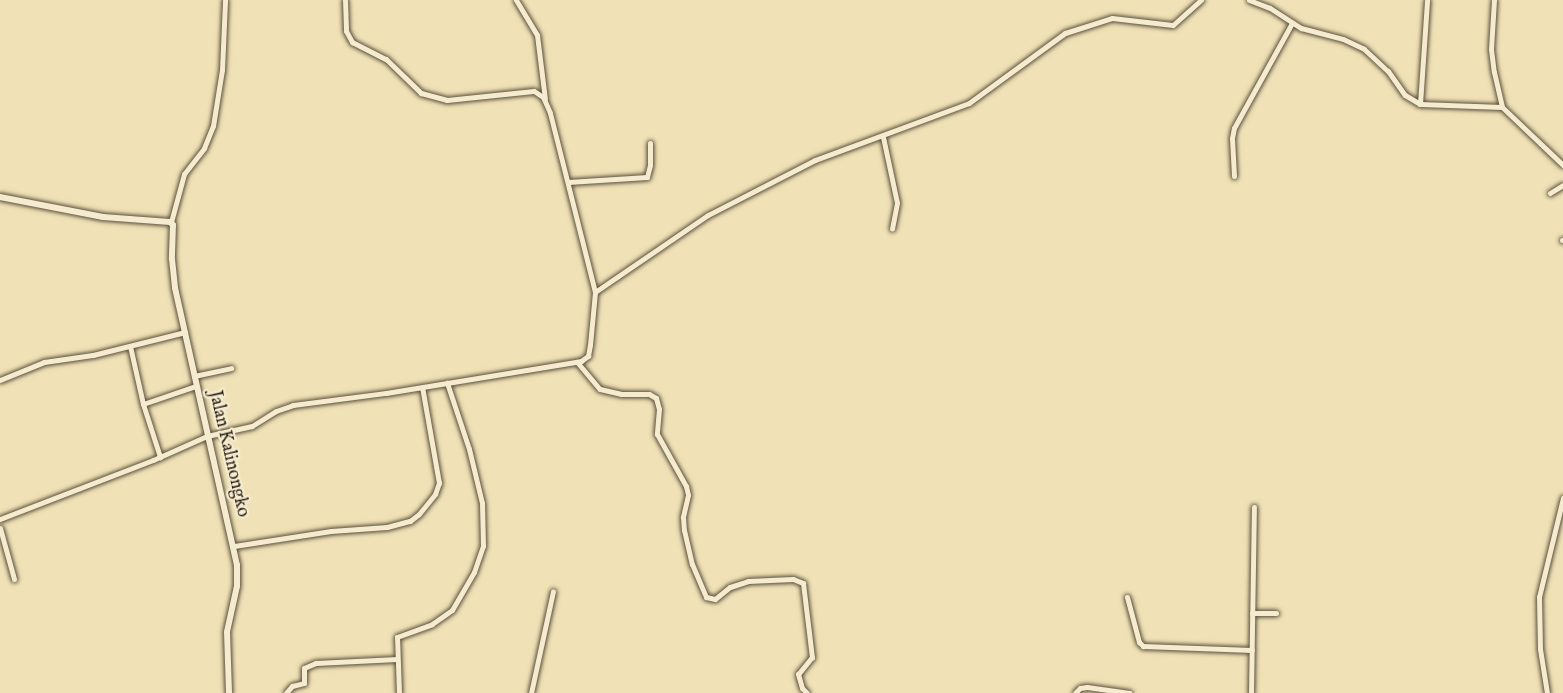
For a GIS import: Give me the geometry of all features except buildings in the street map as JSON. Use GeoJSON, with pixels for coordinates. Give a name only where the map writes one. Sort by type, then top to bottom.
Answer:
{"type":"FeatureCollection","features":[{"type":"Feature","properties":{"kind":"street"},"geometry":{"type":"LineString","coordinates":[[0,197],[104,217],[171,222],[184,174],[204,148],[213,126],[222,70],[225,0]]}},
{"type":"Feature","properties":{"kind":"street"},"geometry":{"type":"LineString","coordinates":[[345,0],[346,31],[352,42],[387,59],[421,93],[438,99],[455,100],[534,91],[546,101]]}},
{"type":"Feature","properties":{"kind":"street"},"geometry":{"type":"LineString","coordinates":[[0,519],[160,457],[207,436],[247,428],[276,411],[293,405],[577,362],[588,356],[595,292],[546,101],[537,35],[516,0]]}},
{"type":"Feature","properties":{"kind":"street"},"geometry":{"type":"LineString","coordinates":[[595,292],[730,203],[815,160],[883,137],[969,103],[1065,33],[1112,18],[1173,25],[1201,0]]}},
{"type":"Feature","properties":{"kind":"street"},"geometry":{"type":"LineString","coordinates":[[1249,0],[1270,8],[1292,23],[1343,39],[1364,49],[1388,71],[1406,95],[1420,104],[1502,107]]}},
{"type":"Feature","properties":{"kind":"street"},"geometry":{"type":"LineString","coordinates":[[1420,104],[1427,0]]}},
{"type":"Feature","properties":{"kind":"street"},"geometry":{"type":"LineString","coordinates":[[1494,0],[1491,49],[1502,107],[1563,165]]}},
{"type":"Feature","properties":{"kind":"street"},"geometry":{"type":"LineString","coordinates":[[1234,176],[1232,138],[1234,128],[1292,23]]}},
{"type":"Feature","properties":{"kind":"street"},"geometry":{"type":"LineString","coordinates":[[883,137],[897,203],[892,229]]}},
{"type":"Feature","properties":{"kind":"street"},"geometry":{"type":"LineString","coordinates":[[568,182],[646,177],[650,165],[650,143]]}},
{"type":"Feature","properties":{"kind":"street"},"geometry":{"type":"LineString","coordinates":[[1550,193],[1563,185]]}},
{"type":"Feature","properties":{"kind":"street","name":"Jalan Kalinongko"},"geometry":{"type":"LineString","coordinates":[[171,222],[174,229],[174,279],[207,436],[234,546],[238,580],[227,632],[229,693]]}},
{"type":"Feature","properties":{"kind":"street"},"geometry":{"type":"LineString","coordinates":[[0,380],[51,360],[93,356],[185,332]]}},
{"type":"Feature","properties":{"kind":"street"},"geometry":{"type":"LineString","coordinates":[[130,346],[143,404],[160,457]]}},
{"type":"Feature","properties":{"kind":"street"},"geometry":{"type":"LineString","coordinates":[[577,362],[600,390],[621,394],[649,394],[656,398],[657,434],[686,486],[688,495],[683,517],[684,530],[692,564],[706,597],[715,598],[730,587],[748,581],[794,579],[802,582],[812,657],[798,674],[802,688],[807,693]]}},
{"type":"Feature","properties":{"kind":"street"},"geometry":{"type":"LineString","coordinates":[[194,376],[231,368]]}},
{"type":"Feature","properties":{"kind":"street"},"geometry":{"type":"LineString","coordinates":[[399,693],[398,636],[432,624],[452,610],[474,572],[483,546],[482,502],[469,449],[447,383]]}},
{"type":"Feature","properties":{"kind":"street"},"geometry":{"type":"LineString","coordinates":[[143,404],[196,386]]}},
{"type":"Feature","properties":{"kind":"street"},"geometry":{"type":"LineString","coordinates":[[234,546],[331,531],[387,527],[410,521],[419,514],[435,494],[439,483],[422,387]]}},
{"type":"Feature","properties":{"kind":"street"},"geometry":{"type":"LineString","coordinates":[[1547,693],[1540,649],[1539,597],[1563,498]]}},
{"type":"Feature","properties":{"kind":"street"},"geometry":{"type":"LineString","coordinates":[[1251,693],[1254,507]]}},
{"type":"Feature","properties":{"kind":"street"},"geometry":{"type":"LineString","coordinates":[[0,528],[14,579]]}},
{"type":"Feature","properties":{"kind":"street"},"geometry":{"type":"LineString","coordinates":[[531,693],[553,591]]}},
{"type":"Feature","properties":{"kind":"street"},"geometry":{"type":"LineString","coordinates":[[1127,597],[1139,642],[1143,645],[1252,650]]}},
{"type":"Feature","properties":{"kind":"street"},"geometry":{"type":"LineString","coordinates":[[1252,612],[1276,612]]}},
{"type":"Feature","properties":{"kind":"street"},"geometry":{"type":"LineString","coordinates":[[286,693],[292,686],[303,683],[304,668],[316,663],[397,659]]}},
{"type":"Feature","properties":{"kind":"street"},"geometry":{"type":"LineString","coordinates":[[1075,693],[1080,688],[1087,687],[1130,693]]}}]}
